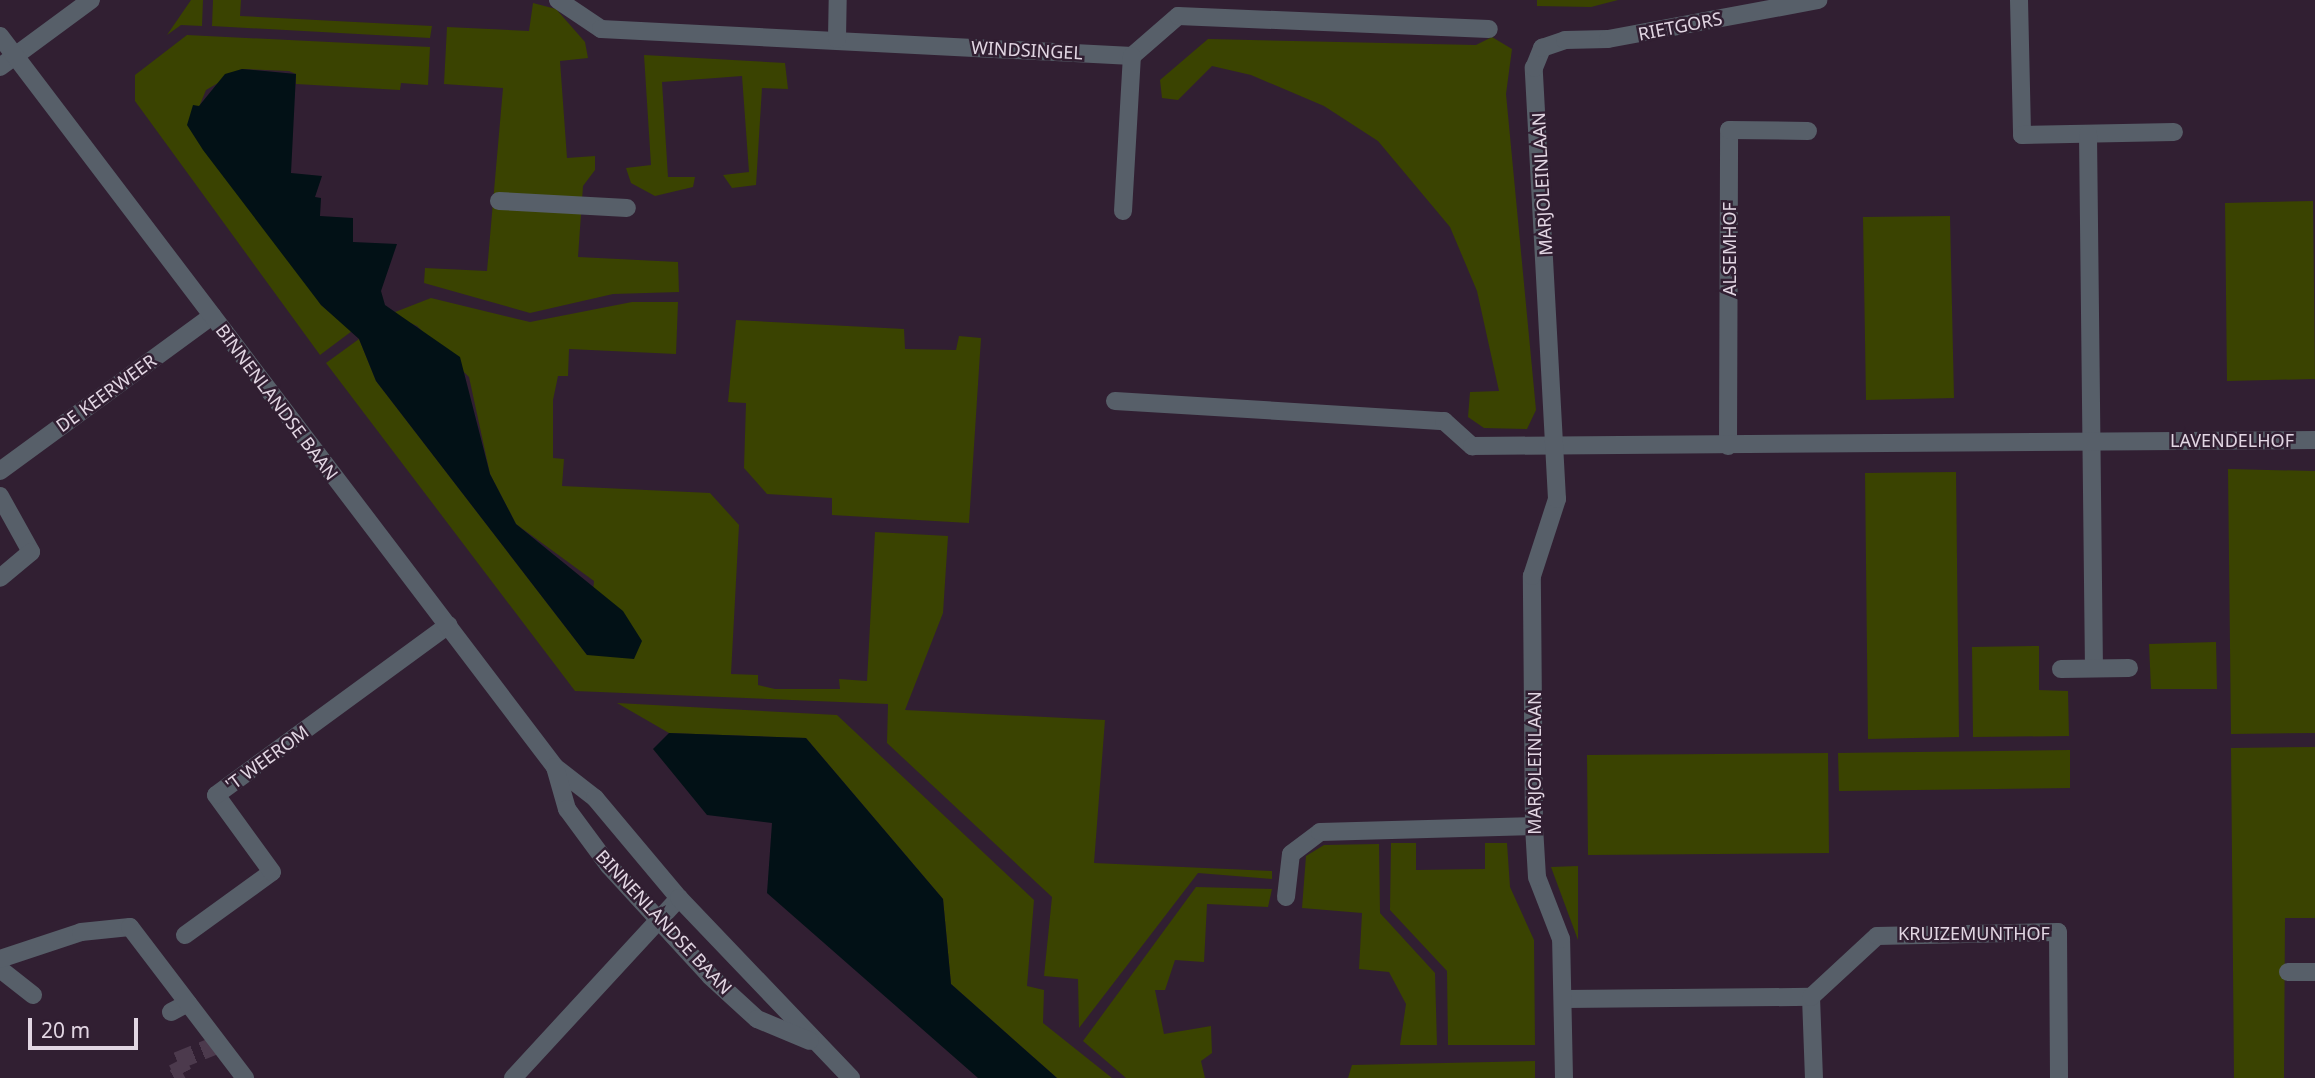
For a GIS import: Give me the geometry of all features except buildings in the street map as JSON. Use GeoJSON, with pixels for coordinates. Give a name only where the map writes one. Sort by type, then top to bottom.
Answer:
{"type":"FeatureCollection","features":[{"type":"Feature","properties":{"kind":"street"},"geometry":{"type":"LineString","coordinates":[[0,67],[91,0]]}},
{"type":"Feature","properties":{"kind":"street","name":"WINDSINGEL"},"geometry":{"type":"LineString","coordinates":[[558,0],[601,29],[1132,56]]}},
{"type":"Feature","properties":{"kind":"street"},"geometry":{"type":"LineString","coordinates":[[836,39],[838,0]]}},
{"type":"Feature","properties":{"kind":"street","name":"RIETGORS"},"geometry":{"type":"LineString","coordinates":[[1542,48],[1818,0]]}},
{"type":"Feature","properties":{"kind":"street"},"geometry":{"type":"LineString","coordinates":[[2019,0],[2022,135],[2174,132]]}},
{"type":"Feature","properties":{"kind":"street"},"geometry":{"type":"LineString","coordinates":[[1123,211],[1132,56],[1178,8],[1489,29]]}},
{"type":"Feature","properties":{"kind":"street","name":"BINNENLANDSE BAAN"},"geometry":{"type":"LineString","coordinates":[[0,36],[555,767],[595,798],[679,898],[774,991],[811,1042],[851,1078]]}},
{"type":"Feature","properties":{"kind":"street","name":"MARJOLEINLAAN"},"geometry":{"type":"LineString","coordinates":[[1542,48],[1534,68],[1556,448],[1556,512],[1532,576],[1534,826],[1537,877],[1561,939],[1564,1078]]}},
{"type":"Feature","properties":{"kind":"street","name":"ALSEMHOF"},"geometry":{"type":"LineString","coordinates":[[1728,446],[1729,130],[1808,131]]}},
{"type":"Feature","properties":{"kind":"street"},"geometry":{"type":"LineString","coordinates":[[2088,134],[2094,668]]}},
{"type":"Feature","properties":{"kind":"street"},"geometry":{"type":"LineString","coordinates":[[499,201],[627,208]]}},
{"type":"Feature","properties":{"kind":"street","name":"DE KEERWEER"},"geometry":{"type":"LineString","coordinates":[[0,471],[212,316]]}},
{"type":"Feature","properties":{"kind":"street"},"geometry":{"type":"LineString","coordinates":[[1115,401],[1444,421],[1472,446],[1556,448],[2092,442]]}},
{"type":"Feature","properties":{"kind":"street","name":"LAVENDELHOF"},"geometry":{"type":"LineString","coordinates":[[2092,442],[2315,440]]}},
{"type":"Feature","properties":{"kind":"street"},"geometry":{"type":"LineString","coordinates":[[0,496],[31,552],[0,578]]}},
{"type":"Feature","properties":{"kind":"street","name":"'T WEEROM"},"geometry":{"type":"LineString","coordinates":[[185,935],[272,872],[216,795],[448,625]]}},
{"type":"Feature","properties":{"kind":"street"},"geometry":{"type":"LineString","coordinates":[[2062,669],[2129,668]]}},
{"type":"Feature","properties":{"kind":"street","name":"BINNENLANDSE BAAN"},"geometry":{"type":"LineString","coordinates":[[555,767],[567,809],[659,920],[757,1019],[811,1042]]}},
{"type":"Feature","properties":{"kind":"street"},"geometry":{"type":"LineString","coordinates":[[1286,898],[1291,854],[1320,832],[1534,826]]}},
{"type":"Feature","properties":{"kind":"street"},"geometry":{"type":"LineString","coordinates":[[513,1078],[679,898]]}},
{"type":"Feature","properties":{"kind":"street"},"geometry":{"type":"LineString","coordinates":[[0,959],[81,932],[130,927],[245,1078]]}},
{"type":"Feature","properties":{"kind":"street","name":"KRUIZEMUNTHOF"},"geometry":{"type":"LineString","coordinates":[[1811,997],[1877,936],[2058,932],[2059,1078]]}},
{"type":"Feature","properties":{"kind":"street"},"geometry":{"type":"LineString","coordinates":[[0,970],[33,995]]}},
{"type":"Feature","properties":{"kind":"street"},"geometry":{"type":"LineString","coordinates":[[2288,972],[2315,972]]}},
{"type":"Feature","properties":{"kind":"street"},"geometry":{"type":"LineString","coordinates":[[1564,999],[1811,997],[1814,1078]]}},
{"type":"Feature","properties":{"kind":"street"},"geometry":{"type":"LineString","coordinates":[[171,1012],[188,1003]]}},
{"type":"Feature","properties":{"kind":"green space"},"geometry":{"type":"Polygon","coordinates":[[[191,0],[203,0],[202,26],[181,25],[167,35],[191,0]]]}},
{"type":"Feature","properties":{"kind":"green space"},"geometry":{"type":"Polygon","coordinates":[[[213,0],[241,0],[240,16],[432,26],[430,38],[212,26],[213,0]]]}},
{"type":"Feature","properties":{"kind":"green space"},"geometry":{"type":"Polygon","coordinates":[[[1537,0],[1618,0],[1591,7],[1537,6],[1537,0]]]}},
{"type":"Feature","properties":{"kind":"green space"},"geometry":{"type":"Polygon","coordinates":[[[533,3],[556,9],[585,42],[588,58],[560,61],[567,158],[595,156],[595,170],[583,186],[578,257],[678,262],[679,292],[613,294],[530,313],[424,283],[425,268],[487,271],[503,88],[444,84],[447,27],[529,31],[533,3]]]}},
{"type":"Feature","properties":{"kind":"green space"},"geometry":{"type":"Polygon","coordinates":[[[187,35],[430,47],[428,85],[401,83],[400,90],[296,84],[296,74],[289,71],[242,69],[206,90],[199,107],[321,305],[352,331],[320,355],[135,101],[135,75],[187,35]]]}},
{"type":"Feature","properties":{"kind":"green space"},"geometry":{"type":"Polygon","coordinates":[[[1492,37],[1512,49],[1506,94],[1536,410],[1527,429],[1484,428],[1468,417],[1470,392],[1499,391],[1477,291],[1450,227],[1378,141],[1324,106],[1251,75],[1212,66],[1178,100],[1162,98],[1160,80],[1208,39],[1476,45],[1492,37]]]}},
{"type":"Feature","properties":{"kind":"green space"},"geometry":{"type":"Polygon","coordinates":[[[644,55],[785,63],[788,89],[762,88],[756,185],[732,188],[723,175],[749,172],[742,76],[662,82],[668,177],[695,177],[693,187],[655,196],[631,183],[626,168],[651,165],[644,55]]]}},
{"type":"Feature","properties":{"kind":"green space"},"geometry":{"type":"Polygon","coordinates":[[[2313,201],[2315,379],[2227,381],[2225,203],[2313,201]]]}},
{"type":"Feature","properties":{"kind":"green space"},"geometry":{"type":"Polygon","coordinates":[[[1950,216],[1954,398],[1866,400],[1863,217],[1950,216]]]}},
{"type":"Feature","properties":{"kind":"green space"},"geometry":{"type":"Polygon","coordinates":[[[431,298],[530,322],[632,302],[678,302],[676,354],[569,349],[568,376],[558,376],[553,400],[553,458],[564,459],[562,486],[710,493],[739,525],[731,674],[758,675],[758,685],[775,689],[840,689],[839,679],[867,681],[875,532],[948,536],[943,613],[905,710],[1105,720],[1094,863],[1272,871],[1272,879],[1198,873],[1079,1028],[1078,979],[1044,976],[1052,897],[887,743],[888,704],[575,691],[326,363],[359,339],[376,381],[587,655],[594,581],[516,524],[490,474],[469,377],[417,326],[390,314],[431,298]]]}},
{"type":"Feature","properties":{"kind":"green space"},"geometry":{"type":"Polygon","coordinates":[[[736,320],[904,329],[905,349],[956,350],[959,336],[981,338],[969,523],[832,515],[832,498],[767,494],[744,468],[746,403],[728,402],[736,320]]]}},
{"type":"Feature","properties":{"kind":"green space"},"geometry":{"type":"Polygon","coordinates":[[[2228,469],[2315,471],[2315,733],[2231,734],[2228,469]]]}},
{"type":"Feature","properties":{"kind":"green space"},"geometry":{"type":"Polygon","coordinates":[[[1956,472],[1959,737],[1868,739],[1865,473],[1956,472]]]}},
{"type":"Feature","properties":{"kind":"green space"},"geometry":{"type":"Polygon","coordinates":[[[2216,642],[2217,689],[2151,689],[2149,644],[2216,642]]]}},
{"type":"Feature","properties":{"kind":"green space"},"geometry":{"type":"Polygon","coordinates":[[[2039,646],[2039,690],[2068,691],[2069,736],[1973,737],[1972,647],[2039,646]]]}},
{"type":"Feature","properties":{"kind":"green space"},"geometry":{"type":"Polygon","coordinates":[[[617,703],[837,715],[1034,900],[1027,986],[1044,990],[1043,1023],[1112,1078],[1057,1078],[951,984],[943,899],[806,738],[669,733],[617,703]]]}},
{"type":"Feature","properties":{"kind":"green space"},"geometry":{"type":"Polygon","coordinates":[[[2315,747],[2315,918],[2285,918],[2284,1078],[2234,1078],[2231,748],[2315,747]]]}},
{"type":"Feature","properties":{"kind":"green space"},"geometry":{"type":"Polygon","coordinates":[[[2070,750],[2070,788],[1839,791],[1838,753],[2070,750]]]}},
{"type":"Feature","properties":{"kind":"green space"},"geometry":{"type":"Polygon","coordinates":[[[1828,753],[1829,853],[1588,855],[1587,755],[1828,753]]]}},
{"type":"Feature","properties":{"kind":"green space"},"geometry":{"type":"Polygon","coordinates":[[[1391,843],[1416,843],[1416,870],[1485,869],[1485,843],[1507,843],[1510,887],[1534,940],[1535,1045],[1448,1045],[1447,971],[1390,910],[1391,843]]]}},
{"type":"Feature","properties":{"kind":"green space"},"geometry":{"type":"Polygon","coordinates":[[[1379,844],[1380,913],[1435,973],[1437,1045],[1400,1045],[1406,1004],[1389,972],[1359,969],[1362,913],[1302,908],[1306,856],[1324,845],[1379,844]]]}},
{"type":"Feature","properties":{"kind":"green space"},"geometry":{"type":"Polygon","coordinates":[[[1578,866],[1578,940],[1551,867],[1578,866]]]}},
{"type":"Feature","properties":{"kind":"green space"},"geometry":{"type":"Polygon","coordinates":[[[1196,887],[1272,889],[1268,907],[1207,904],[1204,962],[1175,960],[1165,990],[1155,990],[1164,1034],[1211,1026],[1212,1053],[1201,1061],[1205,1078],[1126,1078],[1083,1041],[1196,887]]]}},
{"type":"Feature","properties":{"kind":"green space"},"geometry":{"type":"Polygon","coordinates":[[[1535,1061],[1535,1078],[1348,1078],[1352,1065],[1535,1061]]]}},
{"type":"Feature","properties":{"kind":"shaded area"},"geometry":{"type":"Polygon","coordinates":[[[242,69],[296,74],[291,173],[322,176],[315,197],[321,198],[320,216],[353,218],[353,242],[397,244],[381,291],[385,305],[460,357],[490,474],[516,524],[623,611],[642,641],[634,659],[587,655],[376,381],[359,339],[321,305],[203,150],[187,125],[193,105],[199,106],[225,74],[242,69]]]}},
{"type":"Feature","properties":{"kind":"shaded area"},"geometry":{"type":"Polygon","coordinates":[[[669,733],[806,738],[943,899],[951,984],[1057,1078],[978,1078],[767,893],[772,823],[707,815],[653,749],[669,733]]]}},
{"type":"Feature","properties":{"kind":"tunnel"},"geometry":{"type":"LineString","coordinates":[[174,1078],[183,1073],[177,1061],[219,1044]]}}]}
